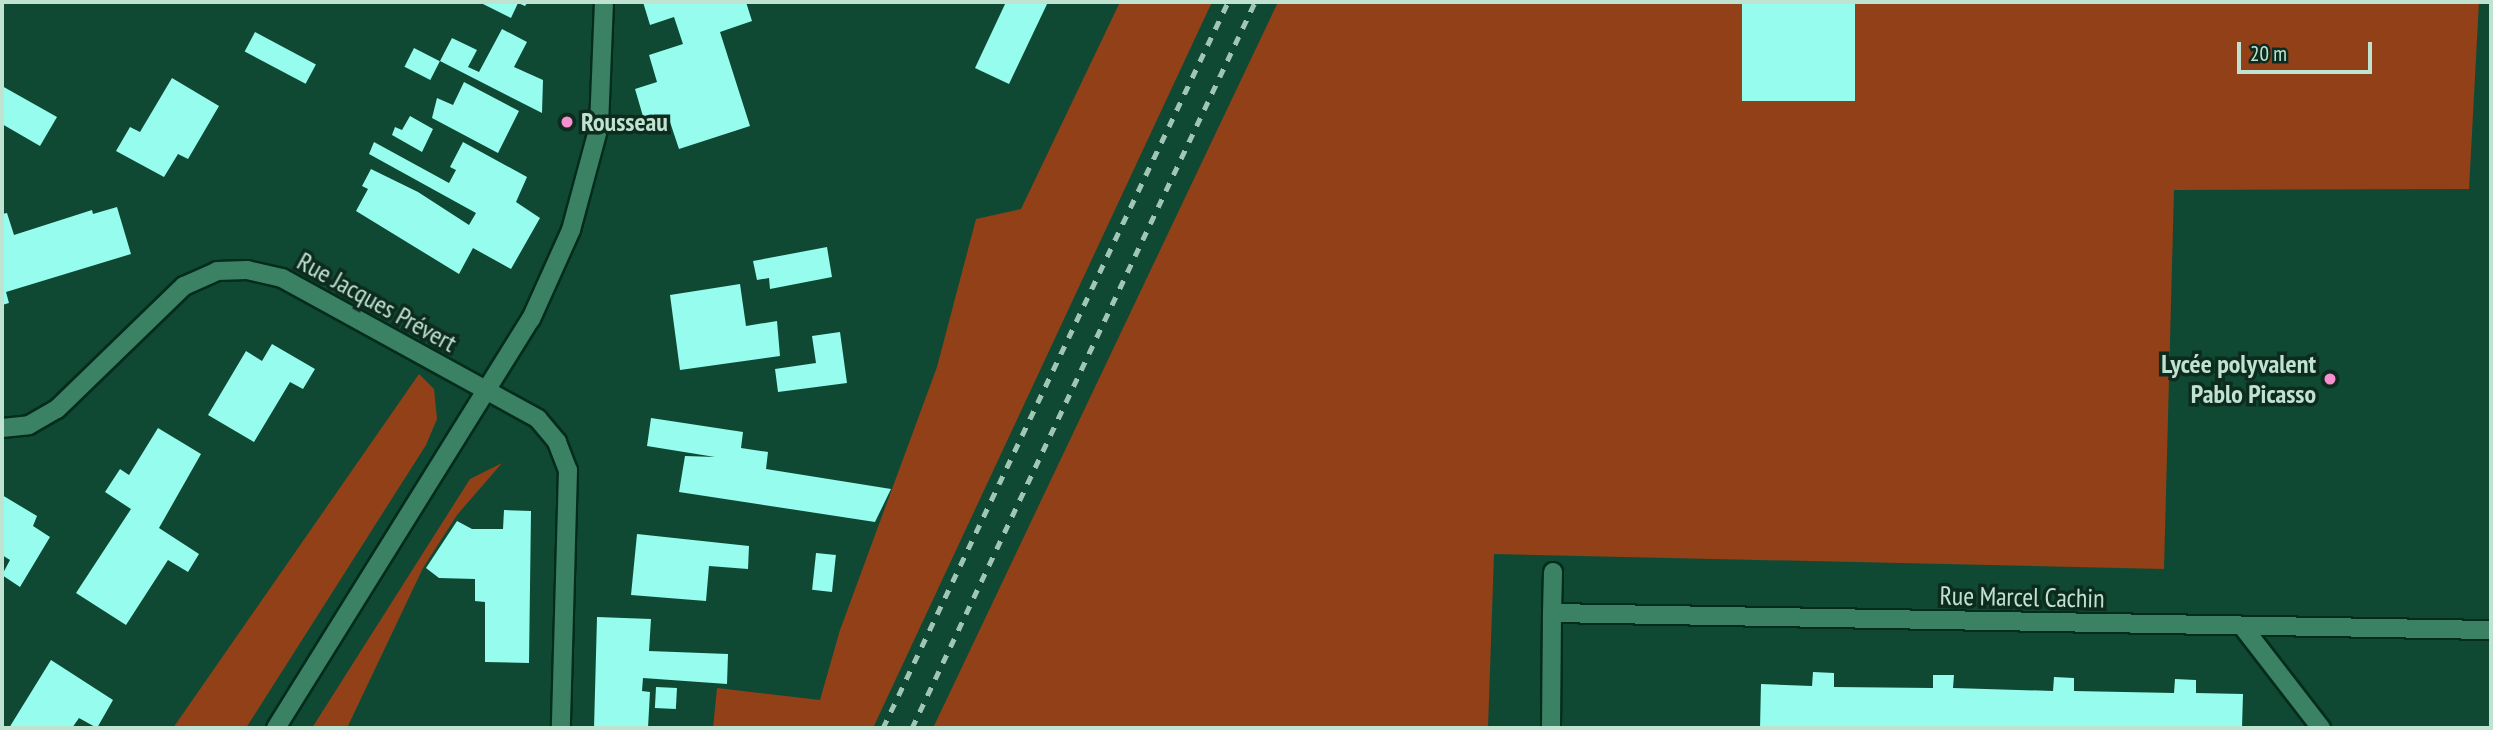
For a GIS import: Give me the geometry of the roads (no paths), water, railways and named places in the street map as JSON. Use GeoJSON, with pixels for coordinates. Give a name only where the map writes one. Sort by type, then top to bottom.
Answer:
{"type":"FeatureCollection","features":[{"type":"Feature","properties":{"kind":"street"},"geometry":{"type":"LineString","coordinates":[[276,728],[531,318],[570,230],[599,126],[604,2]]}},
{"type":"Feature","properties":{"kind":"street","name":"Rue Jacques Prévert"},"geometry":{"type":"LineString","coordinates":[[2,428],[29,425],[57,409],[184,286],[217,271],[247,270],[282,278],[538,419],[557,442],[568,470],[561,728]]}},
{"type":"Feature","properties":{"kind":"street"},"geometry":{"type":"LineString","coordinates":[[1550,728],[1553,572]]}},
{"type":"Feature","properties":{"kind":"street","name":"Rue Marcel Cachin"},"geometry":{"type":"LineString","coordinates":[[1552,613],[2491,630]]}},
{"type":"Feature","properties":{"kind":"street"},"geometry":{"type":"LineString","coordinates":[[2243,627],[2322,728]]}},
{"type":"Feature","properties":{"kind":"railway"},"geometry":{"type":"LineString","coordinates":[[883,728],[1228,2]]}},
{"type":"Feature","properties":{"kind":"railway"},"geometry":{"type":"LineString","coordinates":[[912,728],[1255,2]]}},
{"type":"Feature","properties":{"kind":"place","name":"Rousseau"},"geometry":{"type":"Point","coordinates":[567,122]}},
{"type":"Feature","properties":{"kind":"place","name":"Lycée polyvalent Pablo Picasso"},"geometry":{"type":"Point","coordinates":[2330,379]}}]}
